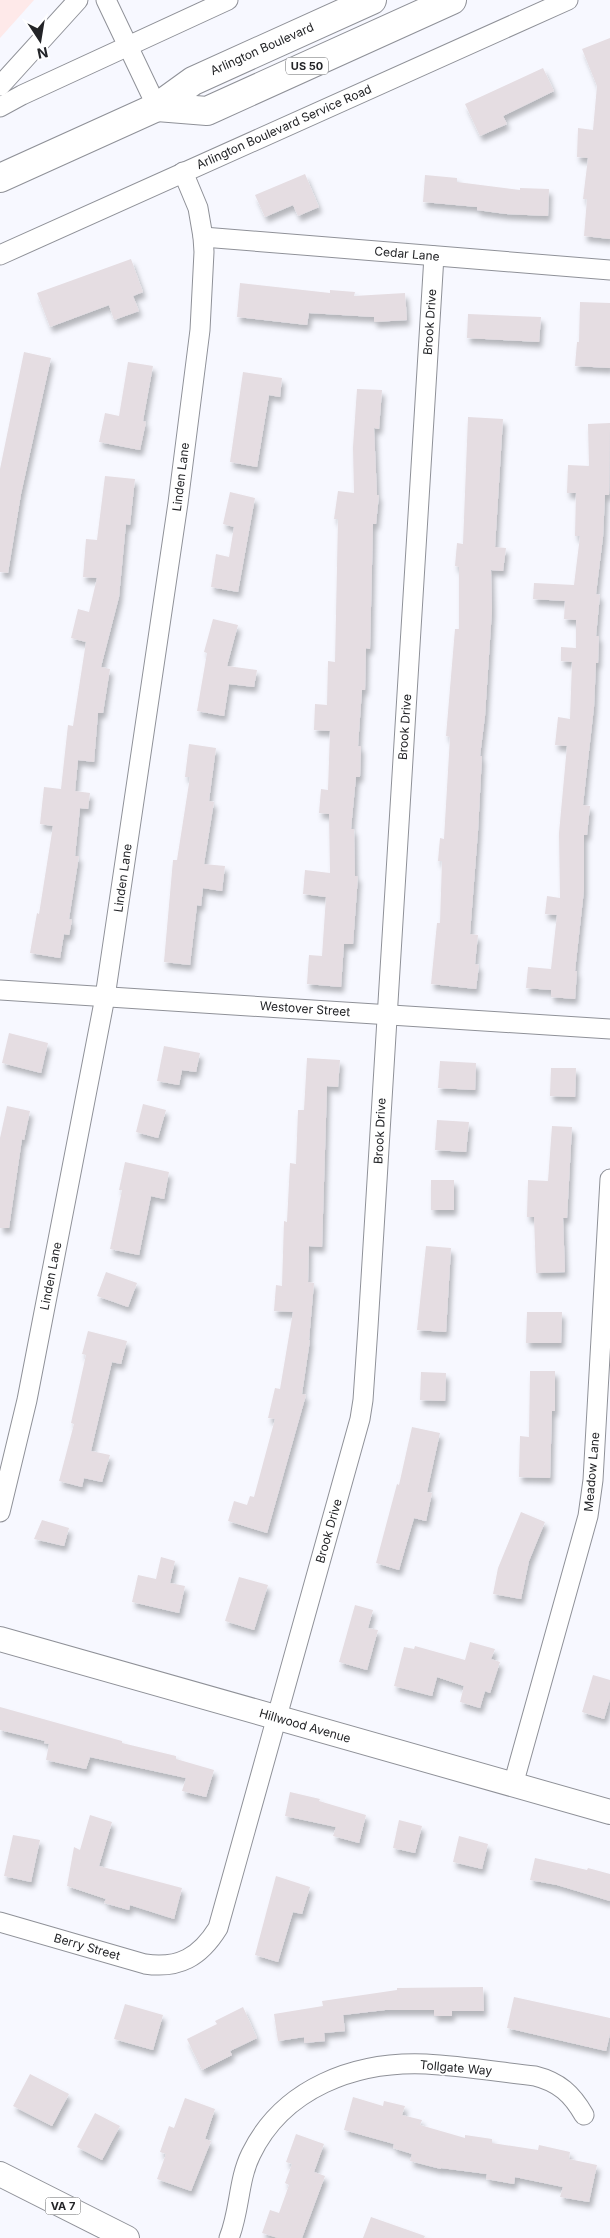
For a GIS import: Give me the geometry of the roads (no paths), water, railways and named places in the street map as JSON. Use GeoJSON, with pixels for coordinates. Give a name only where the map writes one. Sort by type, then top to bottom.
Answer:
{"type":"FeatureCollection","features":[{"type":"Feature","properties":{"kind":"highway","name":"Arlington Boulevard"},"geometry":{"type":"LineString","coordinates":[[0,178],[157,106],[193,80],[372,0]]}},
{"type":"Feature","properties":{"kind":"highway","name":"US 50"},"geometry":{"type":"LineString","coordinates":[[157,106],[207,111],[452,0]]}},
{"type":"Feature","properties":{"kind":"main road","name":"Hillwood Avenue"},"geometry":{"type":"LineString","coordinates":[[0,1639],[610,1812]]}},
{"type":"Feature","properties":{"kind":"main road","name":"VA 7"},"geometry":{"type":"LineString","coordinates":[[0,2174],[116,2236]]}},
{"type":"Feature","properties":{"kind":"street"},"geometry":{"type":"LineString","coordinates":[[0,86],[78,0]]}},
{"type":"Feature","properties":{"kind":"street"},"geometry":{"type":"LineString","coordinates":[[106,0],[157,106]]}},
{"type":"Feature","properties":{"kind":"street"},"geometry":{"type":"LineString","coordinates":[[0,107],[22,95],[228,0]]}},
{"type":"Feature","properties":{"kind":"street","name":"Arlington Boulevard Service Road"},"geometry":{"type":"LineString","coordinates":[[0,255],[568,0]]}},
{"type":"Feature","properties":{"kind":"street","name":"Linden Lane"},"geometry":{"type":"LineString","coordinates":[[0,1512],[27,1400],[105,997],[180,483],[200,330],[203,237],[198,208],[184,172]]}},
{"type":"Feature","properties":{"kind":"street","name":"Cedar Lane"},"geometry":{"type":"LineString","coordinates":[[203,237],[610,270]]}},
{"type":"Feature","properties":{"kind":"street","name":"Brook Drive"},"geometry":{"type":"LineString","coordinates":[[174,1964],[198,1953],[210,1942],[218,1928],[340,1493],[363,1400],[434,256]]}},
{"type":"Feature","properties":{"kind":"street","name":"Westover Street"},"geometry":{"type":"LineString","coordinates":[[0,990],[610,1029]]}},
{"type":"Feature","properties":{"kind":"street","name":"Meadow Lane"},"geometry":{"type":"LineString","coordinates":[[513,1785],[588,1516],[593,1480],[610,1179]]}},
{"type":"Feature","properties":{"kind":"street","name":"Berry Street"},"geometry":{"type":"LineString","coordinates":[[0,1922],[145,1964],[158,1966],[174,1964]]}},
{"type":"Feature","properties":{"kind":"street","name":"Tollgate Way"},"geometry":{"type":"LineString","coordinates":[[229,2238],[238,2210],[242,2179],[249,2157],[260,2136],[272,2120],[289,2104],[304,2093],[334,2079],[392,2066],[425,2064],[535,2076],[548,2079],[563,2087],[575,2098],[584,2115]]}}]}
